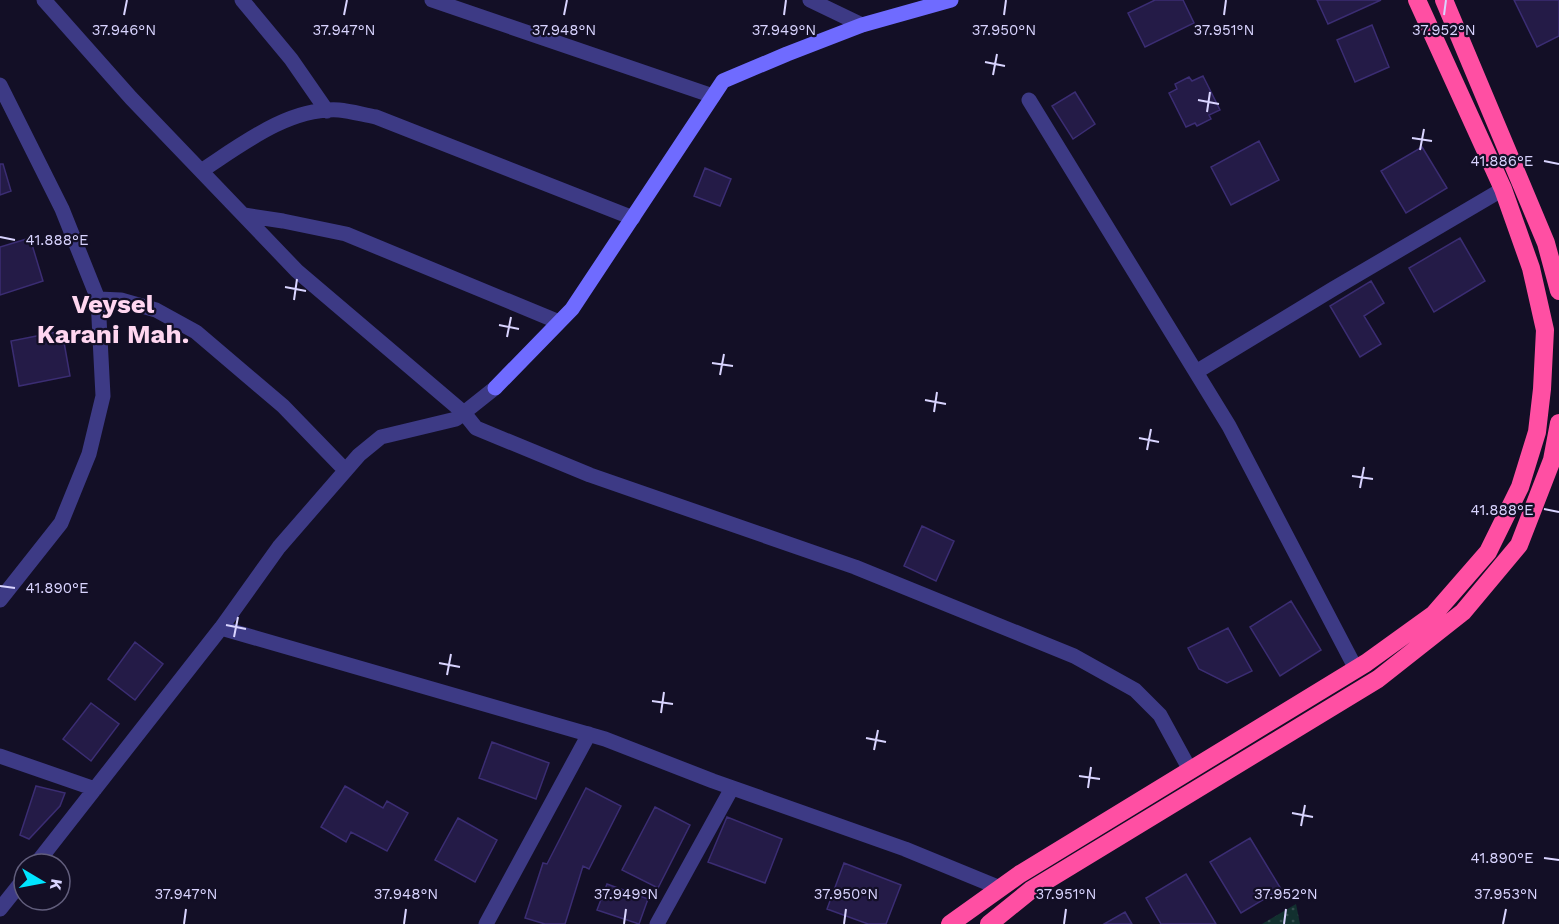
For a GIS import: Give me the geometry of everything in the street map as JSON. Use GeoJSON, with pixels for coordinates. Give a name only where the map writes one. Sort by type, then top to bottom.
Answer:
{"type":"FeatureCollection","features":[{"type":"Feature","properties":{"kind":"highway"},"geometry":{"type":"LineString","coordinates":[[950,924],[1020,874],[1356,669],[1434,614],[1488,552],[1520,487],[1537,432],[1545,330],[1531,268],[1503,189],[1417,0]]}},
{"type":"Feature","properties":{"kind":"highway"},"geometry":{"type":"LineString","coordinates":[[1444,0],[1546,243],[1559,291]]}},
{"type":"Feature","properties":{"kind":"highway"},"geometry":{"type":"LineString","coordinates":[[989,924],[1031,890],[1378,679],[1463,612],[1519,545],[1552,460],[1559,423]]}},
{"type":"Feature","properties":{"kind":"street"},"geometry":{"type":"LineString","coordinates":[[44,0],[131,98],[297,272],[464,413],[476,428],[590,475],[855,567],[1074,656],[1135,690],[1152,706],[1160,715],[1190,770]]}},
{"type":"Feature","properties":{"kind":"street"},"geometry":{"type":"LineString","coordinates":[[242,0],[291,59],[327,111]]}},
{"type":"Feature","properties":{"kind":"street"},"geometry":{"type":"LineString","coordinates":[[432,0],[714,96]]}},
{"type":"Feature","properties":{"kind":"street"},"geometry":{"type":"LineString","coordinates":[[810,0],[862,26]]}},
{"type":"Feature","properties":{"kind":"street"},"geometry":{"type":"LineString","coordinates":[[45,852],[221,628],[279,547],[359,455],[381,437],[456,419],[495,388],[572,309],[723,81],[786,54],[862,26],[951,0]]}},
{"type":"Feature","properties":{"kind":"street"},"geometry":{"type":"LineString","coordinates":[[0,85],[62,209],[98,299],[103,396],[89,454],[61,523],[0,600]]}},
{"type":"Feature","properties":{"kind":"street"},"geometry":{"type":"LineString","coordinates":[[1029,100],[1229,426],[1356,669]]}},
{"type":"Feature","properties":{"kind":"street"},"geometry":{"type":"LineString","coordinates":[[201,171],[258,133],[310,112],[339,110],[376,117],[633,218]]}},
{"type":"Feature","properties":{"kind":"street"},"geometry":{"type":"LineString","coordinates":[[1196,372],[1503,189]]}},
{"type":"Feature","properties":{"kind":"street"},"geometry":{"type":"LineString","coordinates":[[244,215],[346,234],[559,322]]}},
{"type":"Feature","properties":{"kind":"street"},"geometry":{"type":"LineString","coordinates":[[98,299],[120,300],[156,310],[196,332],[283,406],[345,470]]}},
{"type":"Feature","properties":{"kind":"street"},"geometry":{"type":"LineString","coordinates":[[221,628],[589,734],[904,849],[1000,888]]}},
{"type":"Feature","properties":{"kind":"street"},"geometry":{"type":"LineString","coordinates":[[486,924],[589,734]]}},
{"type":"Feature","properties":{"kind":"street"},"geometry":{"type":"LineString","coordinates":[[0,756],[95,789]]}},
{"type":"Feature","properties":{"kind":"street"},"geometry":{"type":"LineString","coordinates":[[657,924],[732,788]]}},
{"type":"Feature","properties":{"kind":"street"},"geometry":{"type":"LineString","coordinates":[[0,909],[12,894]]}},
{"type":"Feature","properties":{"kind":"green space"},"geometry":{"type":"Polygon","coordinates":[[[1296,904],[1300,924],[1262,924],[1296,904]]]}},
{"type":"Feature","properties":{"kind":"building"},"geometry":{"type":"Polygon","coordinates":[[[1155,0],[1183,0],[1194,23],[1145,47],[1128,13],[1155,0]]]}},
{"type":"Feature","properties":{"kind":"building"},"geometry":{"type":"Polygon","coordinates":[[[1317,0],[1381,0],[1328,24],[1317,0]]]}},
{"type":"Feature","properties":{"kind":"building"},"geometry":{"type":"Polygon","coordinates":[[[1514,0],[1559,0],[1559,36],[1537,47],[1514,0]]]}},
{"type":"Feature","properties":{"kind":"building"},"geometry":{"type":"Polygon","coordinates":[[[1372,25],[1389,67],[1355,82],[1337,40],[1372,25]]]}},
{"type":"Feature","properties":{"kind":"building"},"geometry":{"type":"Polygon","coordinates":[[[1203,76],[1220,110],[1209,115],[1211,119],[1197,126],[1195,123],[1186,127],[1169,93],[1177,89],[1175,84],[1189,77],[1192,81],[1203,76]]]}},
{"type":"Feature","properties":{"kind":"building"},"geometry":{"type":"Polygon","coordinates":[[[1075,92],[1095,124],[1073,139],[1052,106],[1075,92]]]}},
{"type":"Feature","properties":{"kind":"building"},"geometry":{"type":"Polygon","coordinates":[[[1259,141],[1279,180],[1231,205],[1211,167],[1259,141]]]}},
{"type":"Feature","properties":{"kind":"building"},"geometry":{"type":"Polygon","coordinates":[[[1422,147],[1447,188],[1406,213],[1381,171],[1422,147]]]}},
{"type":"Feature","properties":{"kind":"building"},"geometry":{"type":"Polygon","coordinates":[[[0,164],[3,164],[11,191],[0,195],[0,164]]]}},
{"type":"Feature","properties":{"kind":"building"},"geometry":{"type":"Polygon","coordinates":[[[705,168],[731,179],[720,206],[694,196],[705,168]]]}},
{"type":"Feature","properties":{"kind":"building"},"geometry":{"type":"Polygon","coordinates":[[[30,238],[43,281],[0,295],[0,247],[30,238]]]}},
{"type":"Feature","properties":{"kind":"building"},"geometry":{"type":"Polygon","coordinates":[[[1460,238],[1485,281],[1434,312],[1409,268],[1460,238]]]}},
{"type":"Feature","properties":{"kind":"building"},"geometry":{"type":"Polygon","coordinates":[[[1371,281],[1384,303],[1364,316],[1381,344],[1360,357],[1330,306],[1371,281]]]}},
{"type":"Feature","properties":{"kind":"building"},"geometry":{"type":"Polygon","coordinates":[[[62,331],[70,376],[19,386],[11,341],[62,331]]]}},
{"type":"Feature","properties":{"kind":"building"},"geometry":{"type":"Polygon","coordinates":[[[922,526],[954,541],[936,581],[904,566],[922,526]]]}},
{"type":"Feature","properties":{"kind":"building"},"geometry":{"type":"Polygon","coordinates":[[[1291,601],[1321,650],[1280,676],[1250,627],[1291,601]]]}},
{"type":"Feature","properties":{"kind":"building"},"geometry":{"type":"Polygon","coordinates":[[[1228,628],[1252,671],[1227,683],[1199,669],[1188,648],[1228,628]]]}},
{"type":"Feature","properties":{"kind":"building"},"geometry":{"type":"Polygon","coordinates":[[[135,642],[163,664],[135,700],[108,679],[135,642]]]}},
{"type":"Feature","properties":{"kind":"building"},"geometry":{"type":"Polygon","coordinates":[[[91,703],[119,724],[91,761],[63,739],[91,703]]]}},
{"type":"Feature","properties":{"kind":"building"},"geometry":{"type":"Polygon","coordinates":[[[492,742],[549,763],[536,799],[479,778],[492,742]]]}},
{"type":"Feature","properties":{"kind":"building"},"geometry":{"type":"Polygon","coordinates":[[[36,786],[65,793],[60,806],[29,839],[20,835],[36,786]]]}},
{"type":"Feature","properties":{"kind":"building"},"geometry":{"type":"Polygon","coordinates":[[[345,786],[383,808],[387,801],[408,813],[387,851],[351,832],[346,842],[321,827],[345,786]]]}},
{"type":"Feature","properties":{"kind":"building"},"geometry":{"type":"Polygon","coordinates":[[[586,788],[621,806],[589,869],[583,866],[565,924],[545,924],[525,918],[543,863],[547,864],[586,788]]]}},
{"type":"Feature","properties":{"kind":"building"},"geometry":{"type":"Polygon","coordinates":[[[655,807],[690,825],[658,888],[622,870],[655,807]]]}},
{"type":"Feature","properties":{"kind":"building"},"geometry":{"type":"Polygon","coordinates":[[[727,817],[782,839],[765,883],[708,862],[727,817]]]}},
{"type":"Feature","properties":{"kind":"building"},"geometry":{"type":"Polygon","coordinates":[[[458,818],[497,840],[475,882],[435,860],[458,818]]]}},
{"type":"Feature","properties":{"kind":"building"},"geometry":{"type":"Polygon","coordinates":[[[1250,838],[1281,889],[1241,913],[1210,862],[1250,838]]]}},
{"type":"Feature","properties":{"kind":"building"},"geometry":{"type":"Polygon","coordinates":[[[844,863],[901,885],[886,924],[868,924],[827,909],[844,863]]]}},
{"type":"Feature","properties":{"kind":"building"},"geometry":{"type":"Polygon","coordinates":[[[1186,874],[1216,924],[1161,924],[1146,898],[1186,874]]]}},
{"type":"Feature","properties":{"kind":"building"},"geometry":{"type":"Polygon","coordinates":[[[607,884],[648,899],[639,924],[597,910],[607,884]]]}},
{"type":"Feature","properties":{"kind":"building"},"geometry":{"type":"Polygon","coordinates":[[[1125,912],[1132,924],[1104,924],[1125,912]]]}},
{"type":"Feature","properties":{"kind":"district","name":"Veysel Karani Mah."},"geometry":{"type":"Point","coordinates":[113,319]}}]}
